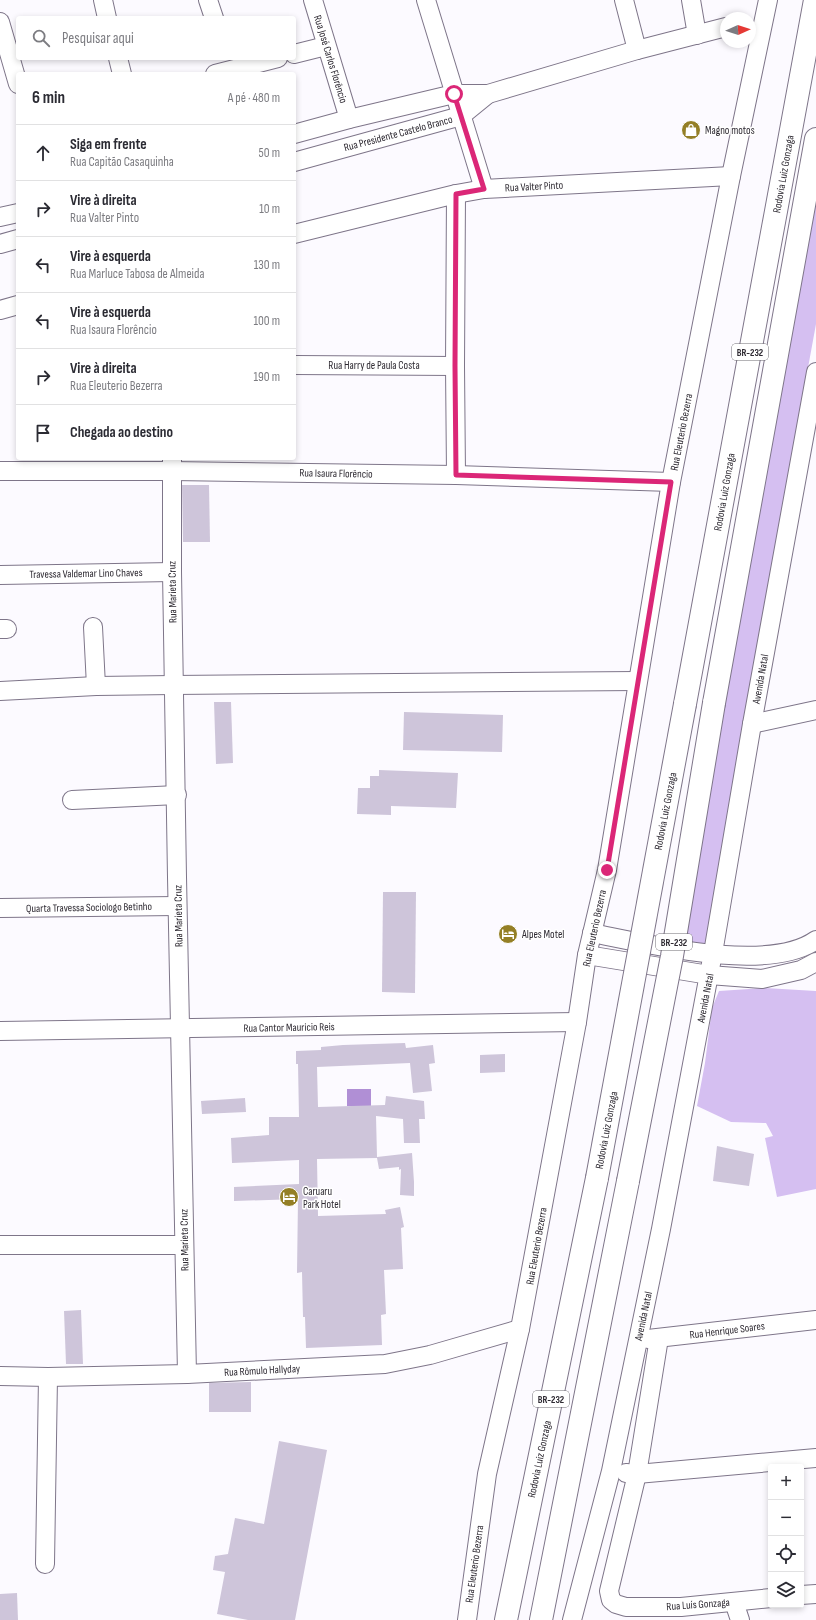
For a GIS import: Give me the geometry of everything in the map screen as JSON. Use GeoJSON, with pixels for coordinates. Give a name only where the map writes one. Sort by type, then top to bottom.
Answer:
{"type":"FeatureCollection","features":[{"type":"Feature","properties":{"kind":"highway","name":"Rodovia Luiz Gonzaga"},"geometry":{"type":"LineString","coordinates":[[506,1620],[597,1178],[815,0]]}},
{"type":"Feature","properties":{"kind":"highway","name":"BR-232"},"geometry":{"type":"LineString","coordinates":[[541,1620],[672,956],[714,703],[816,139]]}},
{"type":"Feature","properties":{"kind":"street"},"geometry":{"type":"LineString","coordinates":[[103,0],[107,16]]}},
{"type":"Feature","properties":{"kind":"street"},"geometry":{"type":"LineString","coordinates":[[208,0],[213,16]]}},
{"type":"Feature","properties":{"kind":"street","name":"Rua José Carlos Florêncio"},"geometry":{"type":"LineString","coordinates":[[313,0],[349,119]]}},
{"type":"Feature","properties":{"kind":"street"},"geometry":{"type":"LineString","coordinates":[[426,0],[484,189]]}},
{"type":"Feature","properties":{"kind":"street"},"geometry":{"type":"LineString","coordinates":[[624,0],[637,50]]}},
{"type":"Feature","properties":{"kind":"street"},"geometry":{"type":"LineString","coordinates":[[691,0],[698,35]]}},
{"type":"Feature","properties":{"kind":"street","name":"Rua Eleuterio Bezerra"},"geometry":{"type":"LineString","coordinates":[[467,1620],[487,1474],[520,1329],[577,1022],[587,955],[607,870],[671,482],[731,176],[761,13]]}},
{"type":"Feature","properties":{"kind":"street"},"geometry":{"type":"LineString","coordinates":[[0,22],[16,77]]}},
{"type":"Feature","properties":{"kind":"street"},"geometry":{"type":"LineString","coordinates":[[296,133],[454,94],[488,94],[637,50],[720,29]]}},
{"type":"Feature","properties":{"kind":"street"},"geometry":{"type":"LineString","coordinates":[[296,54],[326,46]]}},
{"type":"Feature","properties":{"kind":"street"},"geometry":{"type":"LineString","coordinates":[[118,60],[122,72]]}},
{"type":"Feature","properties":{"kind":"street"},"geometry":{"type":"LineString","coordinates":[[223,67],[266,60]]}},
{"type":"Feature","properties":{"kind":"street","name":"Rua Presidente Castelo Branco"},"geometry":{"type":"LineString","coordinates":[[296,161],[461,116],[488,94]]}},
{"type":"Feature","properties":{"kind":"street","name":"Rua Valter Pinto"},"geometry":{"type":"LineString","coordinates":[[296,234],[456,194],[484,189],[731,176]]}},
{"type":"Feature","properties":{"kind":"street"},"geometry":{"type":"LineString","coordinates":[[456,194],[456,475]]}},
{"type":"Feature","properties":{"kind":"street"},"geometry":{"type":"LineString","coordinates":[[0,217],[16,213]]}},
{"type":"Feature","properties":{"kind":"street"},"geometry":{"type":"LineString","coordinates":[[0,244],[16,240]]}},
{"type":"Feature","properties":{"kind":"street"},"geometry":{"type":"LineString","coordinates":[[0,310],[16,306]]}},
{"type":"Feature","properties":{"kind":"street","name":"Rua Harry de Paula Costa"},"geometry":{"type":"LineString","coordinates":[[296,365],[455,366]]}},
{"type":"Feature","properties":{"kind":"street","name":"Avenida Natal"},"geometry":{"type":"LineString","coordinates":[[572,1620],[612,1471],[663,1221],[713,953],[752,724],[816,372]]}},
{"type":"Feature","properties":{"kind":"street","name":"Rua Isaura Florêncio"},"geometry":{"type":"LineString","coordinates":[[0,471],[172,464],[671,482]]}},
{"type":"Feature","properties":{"kind":"street","name":"Rua Marieta Cruz"},"geometry":{"type":"LineString","coordinates":[[172,464],[173,685],[177,795],[177,906],[187,1374]]}},
{"type":"Feature","properties":{"kind":"street","name":"Travessa Valdemar Lino Chaves"},"geometry":{"type":"LineString","coordinates":[[0,575],[172,572]]}},
{"type":"Feature","properties":{"kind":"street"},"geometry":{"type":"LineString","coordinates":[[93,627],[96,686]]}},
{"type":"Feature","properties":{"kind":"street"},"geometry":{"type":"LineString","coordinates":[[0,691],[96,686],[637,681]]}},
{"type":"Feature","properties":{"kind":"street"},"geometry":{"type":"LineString","coordinates":[[752,724],[816,710]]}},
{"type":"Feature","properties":{"kind":"street"},"geometry":{"type":"LineString","coordinates":[[72,800],[177,795]]}},
{"type":"Feature","properties":{"kind":"street","name":"Quarta Travessa Sociologo Betinho"},"geometry":{"type":"LineString","coordinates":[[0,908],[177,906]]}},
{"type":"Feature","properties":{"kind":"street"},"geometry":{"type":"LineString","coordinates":[[592,933],[672,948],[748,957],[787,953],[808,946],[816,940]]}},
{"type":"Feature","properties":{"kind":"street"},"geometry":{"type":"LineString","coordinates":[[587,955],[709,975],[762,979],[801,970],[816,962]]}},
{"type":"Feature","properties":{"kind":"street","name":"Rua Cantor Mauricio Reis"},"geometry":{"type":"LineString","coordinates":[[0,1031],[577,1022]]}},
{"type":"Feature","properties":{"kind":"street"},"geometry":{"type":"LineString","coordinates":[[0,1244],[184,1245]]}},
{"type":"Feature","properties":{"kind":"street","name":"Rua Henrique Soares"},"geometry":{"type":"LineString","coordinates":[[639,1339],[816,1320]]}},
{"type":"Feature","properties":{"kind":"street","name":"Rua Rômulo Hallyday"},"geometry":{"type":"LineString","coordinates":[[0,1376],[48,1377],[187,1374],[385,1364],[430,1355],[520,1329]]}},
{"type":"Feature","properties":{"kind":"street"},"geometry":{"type":"LineString","coordinates":[[638,1474],[659,1338]]}},
{"type":"Feature","properties":{"kind":"street"},"geometry":{"type":"LineString","coordinates":[[45,1564],[48,1377]]}},
{"type":"Feature","properties":{"kind":"street"},"geometry":{"type":"LineString","coordinates":[[612,1471],[638,1474],[816,1458]]}},
{"type":"Feature","properties":{"kind":"street","name":"Rua Luís Gonzaga"},"geometry":{"type":"LineString","coordinates":[[638,1474],[609,1591],[612,1600],[616,1604],[626,1607],[681,1607],[768,1598]]}},
{"type":"Feature","properties":{"kind":"street"},"geometry":{"type":"LineString","coordinates":[[734,1602],[740,1620]]}},
{"type":"Feature","properties":{"kind":"shaded area"},"geometry":{"type":"Polygon","coordinates":[[[816,183],[816,324],[750,685],[707,944],[671,942],[816,183]]]}},
{"type":"Feature","properties":{"kind":"shaded area"},"geometry":{"type":"Polygon","coordinates":[[[765,988],[816,991],[816,1189],[777,1197],[765,1138],[773,1136],[766,1123],[731,1122],[697,1106],[705,1063],[712,1008],[719,991],[765,988]]]}},
{"type":"Feature","properties":{"kind":"shaded area"},"geometry":{"type":"Polygon","coordinates":[[[347,1089],[371,1089],[371,1106],[347,1106],[347,1089]]]}},
{"type":"Feature","properties":{"kind":"building"},"geometry":{"type":"Polygon","coordinates":[[[182,485],[209,485],[210,542],[183,542],[182,485]]]}},
{"type":"Feature","properties":{"kind":"building"},"geometry":{"type":"Polygon","coordinates":[[[214,702],[231,702],[233,763],[216,764],[214,702]]]}},
{"type":"Feature","properties":{"kind":"building"},"geometry":{"type":"Polygon","coordinates":[[[404,712],[503,715],[502,752],[403,750],[404,712]]]}},
{"type":"Feature","properties":{"kind":"building"},"geometry":{"type":"Polygon","coordinates":[[[379,770],[458,773],[456,808],[391,806],[391,815],[357,814],[358,788],[370,788],[370,776],[379,776],[379,770]]]}},
{"type":"Feature","properties":{"kind":"building"},"geometry":{"type":"Polygon","coordinates":[[[383,892],[416,892],[415,993],[382,992],[383,892]]]}},
{"type":"Feature","properties":{"kind":"building"},"geometry":{"type":"Polygon","coordinates":[[[405,1043],[406,1048],[433,1045],[435,1063],[429,1064],[432,1091],[413,1093],[410,1063],[317,1067],[318,1107],[385,1105],[386,1096],[424,1101],[425,1119],[419,1119],[420,1143],[404,1143],[403,1119],[376,1116],[377,1157],[412,1153],[414,1196],[400,1195],[401,1169],[399,1170],[399,1167],[379,1169],[377,1158],[317,1159],[318,1216],[386,1214],[385,1210],[400,1207],[404,1227],[401,1228],[403,1269],[384,1270],[386,1314],[381,1315],[382,1345],[306,1348],[305,1317],[303,1317],[302,1272],[297,1273],[298,1199],[234,1201],[234,1187],[299,1184],[299,1160],[232,1163],[231,1138],[269,1135],[269,1117],[299,1117],[298,1064],[296,1064],[296,1051],[321,1050],[321,1047],[343,1045],[405,1043]]]}},
{"type":"Feature","properties":{"kind":"building"},"geometry":{"type":"Polygon","coordinates":[[[505,1054],[505,1072],[480,1073],[480,1055],[505,1054]]]}},
{"type":"Feature","properties":{"kind":"building"},"geometry":{"type":"Polygon","coordinates":[[[245,1098],[246,1112],[202,1114],[201,1101],[245,1098]]]}},
{"type":"Feature","properties":{"kind":"building"},"geometry":{"type":"Polygon","coordinates":[[[717,1146],[754,1154],[749,1186],[713,1181],[717,1146]]]}},
{"type":"Feature","properties":{"kind":"building"},"geometry":{"type":"Polygon","coordinates":[[[81,1310],[83,1364],[66,1364],[64,1311],[81,1310]]]}},
{"type":"Feature","properties":{"kind":"building"},"geometry":{"type":"Polygon","coordinates":[[[251,1382],[251,1412],[209,1412],[209,1383],[251,1382]]]}},
{"type":"Feature","properties":{"kind":"building"},"geometry":{"type":"Polygon","coordinates":[[[279,1441],[327,1450],[295,1620],[248,1620],[217,1614],[225,1572],[213,1570],[215,1556],[228,1554],[235,1518],[264,1524],[279,1441]]]}},
{"type":"Feature","properties":{"kind":"building"},"geometry":{"type":"Polygon","coordinates":[[[17,1593],[18,1620],[0,1620],[0,1594],[17,1593]]]}},
{"type":"Feature","properties":{"kind":"place","name":"Magno motos"},"geometry":{"type":"Point","coordinates":[691,130]}},
{"type":"Feature","properties":{"kind":"place","name":"Alpes Motel"},"geometry":{"type":"Point","coordinates":[508,934]}},
{"type":"Feature","properties":{"kind":"place","name":"Caruaru Park Hotel"},"geometry":{"type":"Point","coordinates":[289,1197]}},
{"type":"Feature","properties":{"kind":"route"},"geometry":{"type":"LineString","coordinates":[[454,94],[484,189],[456,194],[456,475],[671,482],[607,870]]}}]}
